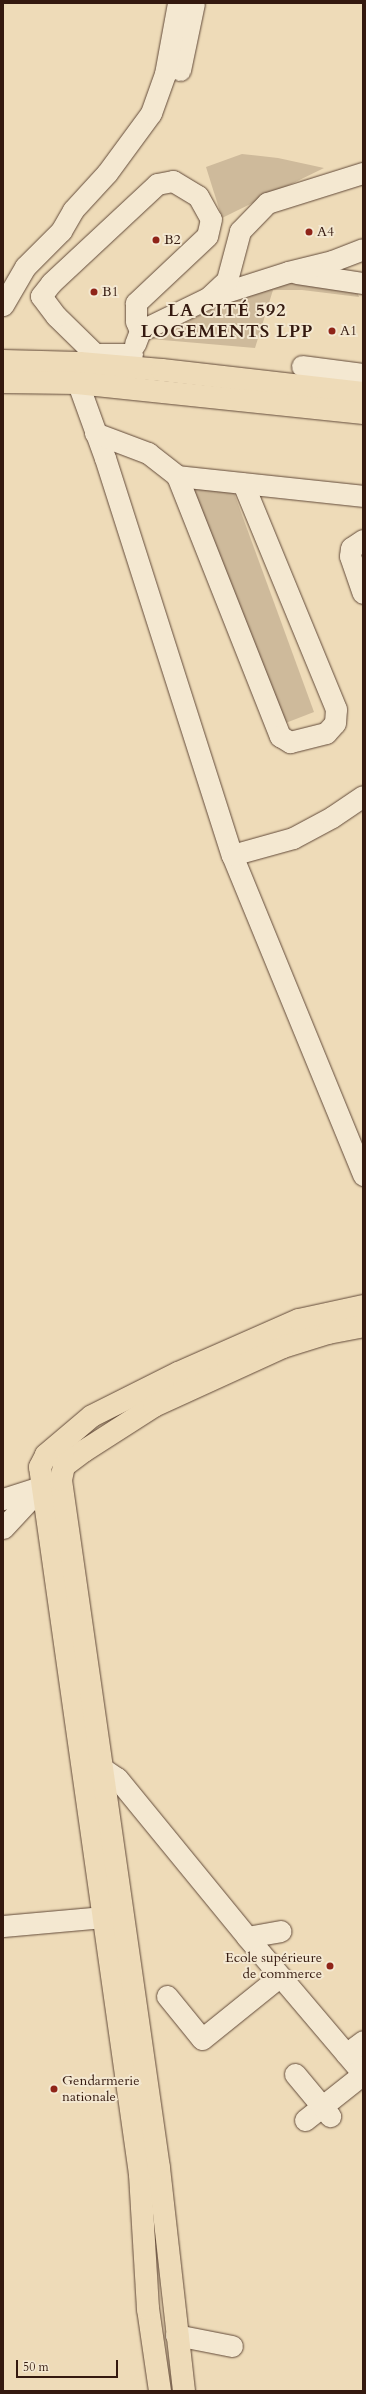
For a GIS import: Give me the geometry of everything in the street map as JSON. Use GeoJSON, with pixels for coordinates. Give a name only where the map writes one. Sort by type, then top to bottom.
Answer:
{"type":"FeatureCollection","features":[{"type":"Feature","properties":{"kind":"main road"},"geometry":{"type":"LineString","coordinates":[[74,373],[130,361],[363,393]]}},
{"type":"Feature","properties":{"kind":"main road"},"geometry":{"type":"LineString","coordinates":[[4,364],[363,413]]}},
{"type":"Feature","properties":{"kind":"main road"},"geometry":{"type":"LineString","coordinates":[[184,2391],[176,2335],[159,2168],[103,1768],[51,1483],[40,1467],[46,1455],[92,1416],[178,1374],[299,1320],[363,1306]]}},
{"type":"Feature","properties":{"kind":"main road"},"geometry":{"type":"LineString","coordinates":[[160,2391],[148,2309],[140,2174],[82,1756],[51,1483],[64,1466],[84,1451],[154,1406],[283,1347],[328,1333],[363,1326]]}},
{"type":"Feature","properties":{"kind":"street"},"geometry":{"type":"LineString","coordinates":[[3,305],[25,267],[61,231],[74,210],[127,147],[151,113],[165,74],[178,3]]}},
{"type":"Feature","properties":{"kind":"street"},"geometry":{"type":"LineString","coordinates":[[127,147],[153,123],[179,72],[194,3]]}},
{"type":"Feature","properties":{"kind":"street"},"geometry":{"type":"LineString","coordinates":[[208,298],[227,280],[240,231],[267,203],[363,173]]}},
{"type":"Feature","properties":{"kind":"street"},"geometry":{"type":"LineString","coordinates":[[173,182],[198,196],[211,219],[207,236],[136,303],[136,321],[140,331],[130,361],[95,354],[56,316],[41,296],[51,283],[157,184],[173,182]]}},
{"type":"Feature","properties":{"kind":"street"},"geometry":{"type":"LineString","coordinates":[[140,331],[208,298],[288,272],[332,261],[363,250]]}},
{"type":"Feature","properties":{"kind":"street"},"geometry":{"type":"LineString","coordinates":[[288,272],[363,283]]}},
{"type":"Feature","properties":{"kind":"street"},"geometry":{"type":"LineString","coordinates":[[302,366],[363,374]]}},
{"type":"Feature","properties":{"kind":"street"},"geometry":{"type":"LineString","coordinates":[[74,373],[95,432],[232,856],[363,1175]]}},
{"type":"Feature","properties":{"kind":"street"},"geometry":{"type":"LineString","coordinates":[[95,432],[148,453],[177,476],[280,736],[290,742],[326,733],[335,723],[336,709],[243,483]]}},
{"type":"Feature","properties":{"kind":"street"},"geometry":{"type":"LineString","coordinates":[[177,476],[363,496]]}},
{"type":"Feature","properties":{"kind":"street"},"geometry":{"type":"LineString","coordinates":[[363,540],[351,548],[350,556],[363,593]]}},
{"type":"Feature","properties":{"kind":"street"},"geometry":{"type":"LineString","coordinates":[[232,856],[293,838],[332,817],[363,796]]}},
{"type":"Feature","properties":{"kind":"street"},"geometry":{"type":"LineString","coordinates":[[3,1499],[51,1483]]}},
{"type":"Feature","properties":{"kind":"street"},"geometry":{"type":"LineString","coordinates":[[3,1528],[51,1483]]}},
{"type":"Feature","properties":{"kind":"street"},"geometry":{"type":"LineString","coordinates":[[82,1756],[117,1778],[247,1937],[363,2074],[327,2111],[305,2120]]}},
{"type":"Feature","properties":{"kind":"street"},"geometry":{"type":"LineString","coordinates":[[3,1926],[48,1929],[104,1917]]}},
{"type":"Feature","properties":{"kind":"street"},"geometry":{"type":"LineString","coordinates":[[247,1937],[280,1931]]}},
{"type":"Feature","properties":{"kind":"street"},"geometry":{"type":"LineString","coordinates":[[167,1996],[202,2039],[280,1976]]}},
{"type":"Feature","properties":{"kind":"street"},"geometry":{"type":"LineString","coordinates":[[346,2054],[363,2041]]}},
{"type":"Feature","properties":{"kind":"street"},"geometry":{"type":"LineString","coordinates":[[295,2074],[327,2111]]}},
{"type":"Feature","properties":{"kind":"street"},"geometry":{"type":"LineString","coordinates":[[176,2335],[232,2346]]}},
{"type":"Feature","properties":{"kind":"shaded area"},"geometry":{"type":"Polygon","coordinates":[[[242,154],[278,158],[324,168],[222,218],[206,167],[242,154]]]}},
{"type":"Feature","properties":{"kind":"shaded area"},"geometry":{"type":"Polygon","coordinates":[[[292,280],[357,291],[359,297],[302,290],[273,290],[255,348],[151,339],[246,293],[292,280]]]}},
{"type":"Feature","properties":{"kind":"shaded area"},"geometry":{"type":"Polygon","coordinates":[[[192,488],[234,493],[314,712],[283,724],[192,488]]]}},
{"type":"Feature","properties":{"kind":"place","name":"A4"},"geometry":{"type":"Point","coordinates":[309,232]}},
{"type":"Feature","properties":{"kind":"place","name":"B2"},"geometry":{"type":"Point","coordinates":[156,240]}},
{"type":"Feature","properties":{"kind":"place","name":"B1"},"geometry":{"type":"Point","coordinates":[94,292]}},
{"type":"Feature","properties":{"kind":"place","name":"A1"},"geometry":{"type":"Point","coordinates":[332,331]}},
{"type":"Feature","properties":{"kind":"place","name":"Ecole supérieure de commerce"},"geometry":{"type":"Point","coordinates":[330,1966]}},
{"type":"Feature","properties":{"kind":"place","name":"Gendarmerie nationale"},"geometry":{"type":"Point","coordinates":[54,2089]}},
{"type":"Feature","properties":{"kind":"district","name":"LA CITÉ 592 LOGEMENTS LPP"},"geometry":{"type":"Point","coordinates":[227,322]}}]}
